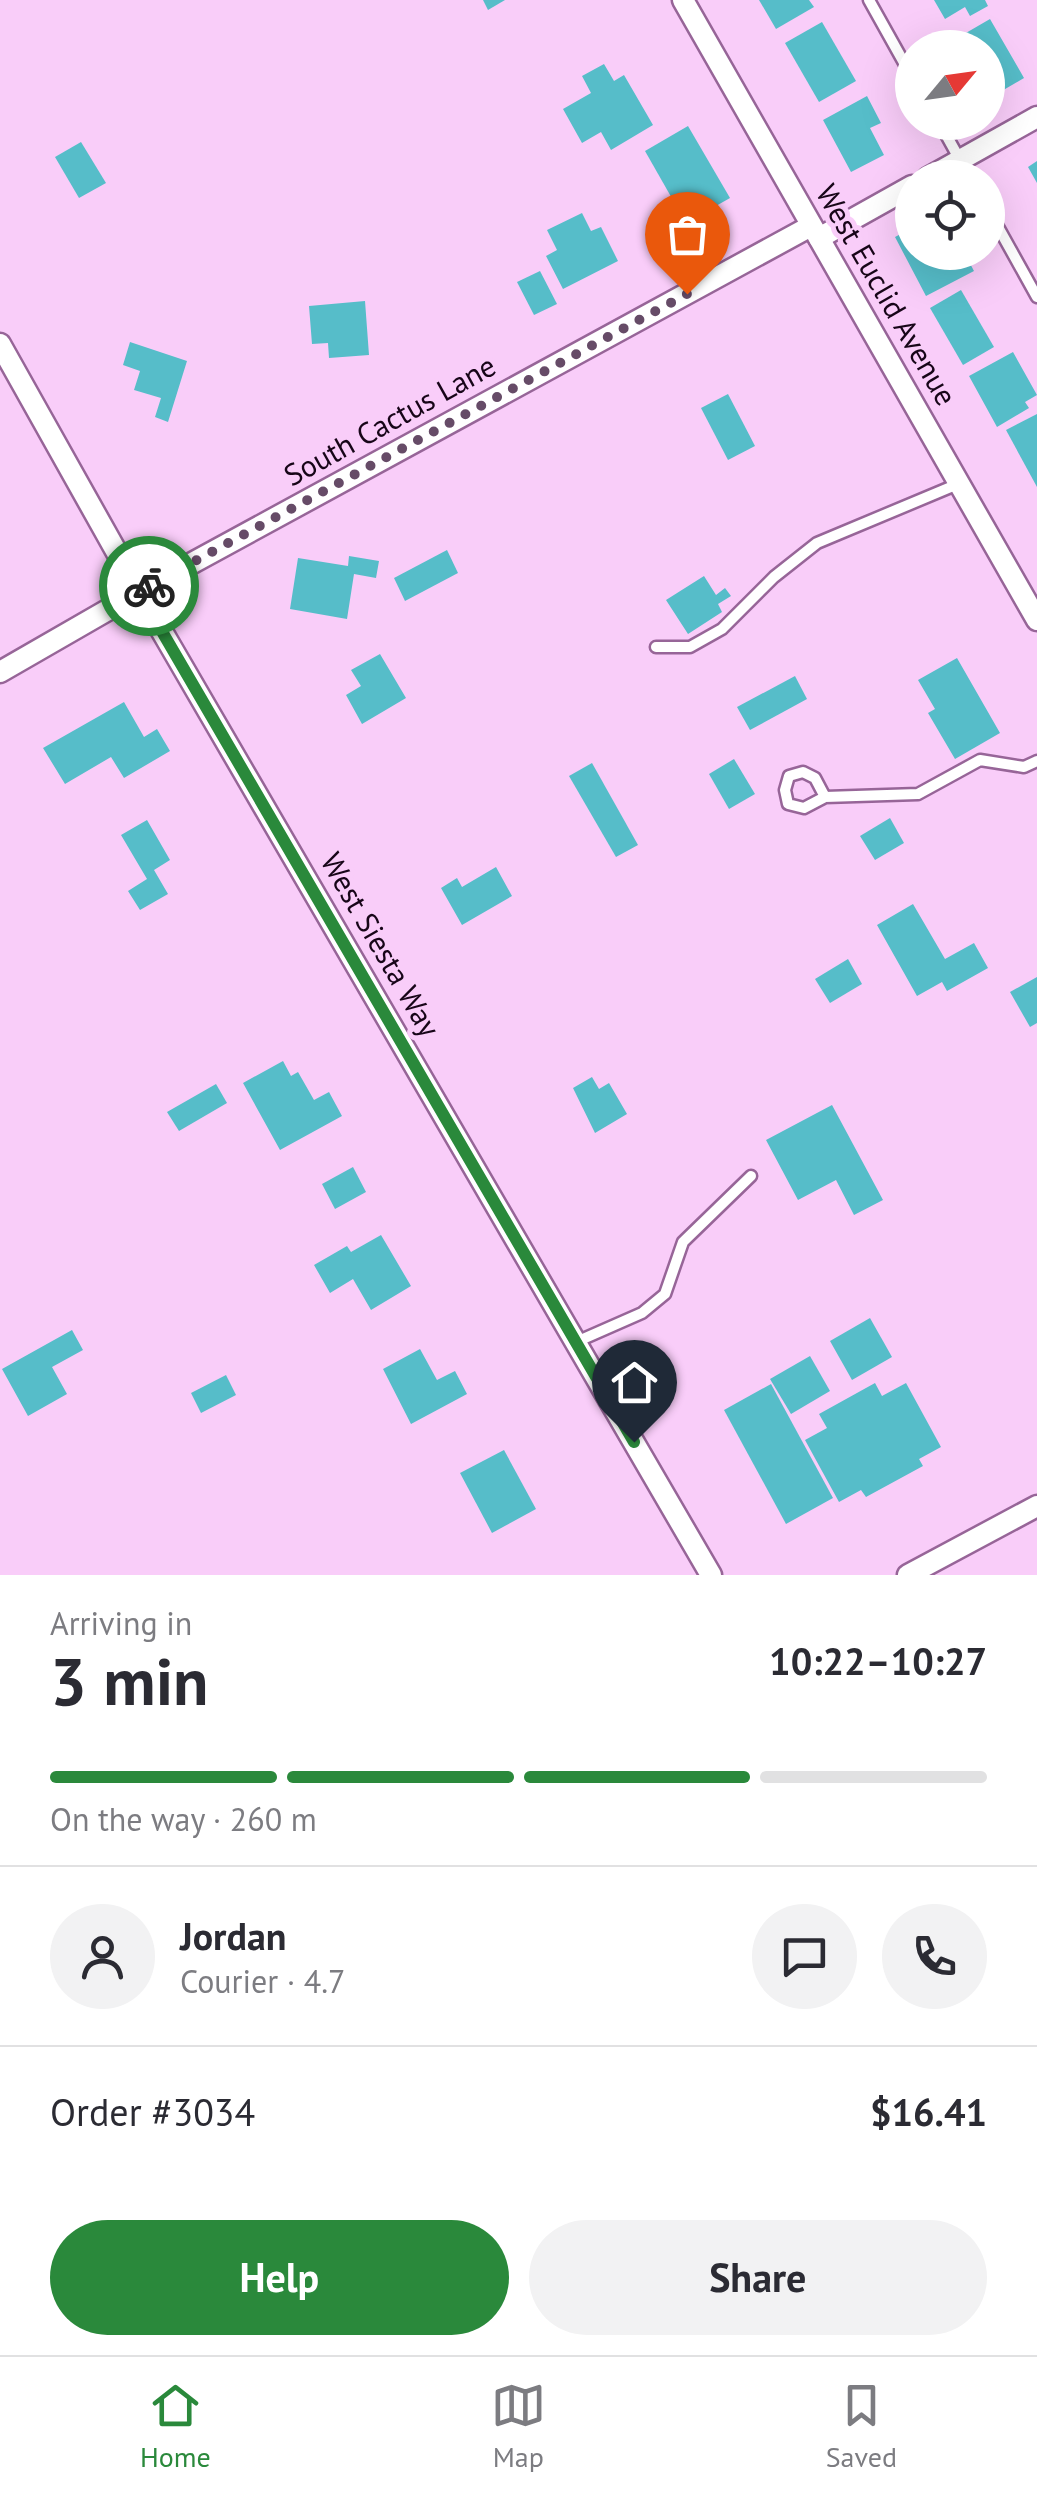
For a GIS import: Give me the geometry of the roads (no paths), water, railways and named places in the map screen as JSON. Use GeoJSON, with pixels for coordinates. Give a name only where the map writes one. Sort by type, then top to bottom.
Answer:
{"type":"FeatureCollection","features":[{"type":"Feature","properties":{"kind":"street","name":"West Euclid Avenue"},"geometry":{"type":"LineString","coordinates":[[683,0],[1037,620]]}},
{"type":"Feature","properties":{"kind":"street"},"geometry":{"type":"LineString","coordinates":[[977,160],[1037,117]]}},
{"type":"Feature","properties":{"kind":"street","name":"South Cactus Lane"},"geometry":{"type":"LineString","coordinates":[[0,672],[139,592],[815,232],[895,194]]}},
{"type":"Feature","properties":{"kind":"street","name":"West Siesta Way"},"geometry":{"type":"LineString","coordinates":[[0,344],[139,592],[711,1575]]}},
{"type":"Feature","properties":{"kind":"street"},"geometry":{"type":"LineString","coordinates":[[908,1575],[1037,1506]]}},
{"type":"Feature","properties":{"kind":"lane"},"geometry":{"type":"LineString","coordinates":[[869,0],[895,47]]}},
{"type":"Feature","properties":{"kind":"lane"},"geometry":{"type":"LineString","coordinates":[[1005,240],[1037,297]]}},
{"type":"Feature","properties":{"kind":"lane"},"geometry":{"type":"LineString","coordinates":[[656,647],[690,647],[722,629],[774,577],[817,542],[959,484]]}},
{"type":"Feature","properties":{"kind":"lane"},"geometry":{"type":"LineString","coordinates":[[824,797],[918,794],[980,760],[1024,768],[1037,761]]}},
{"type":"Feature","properties":{"kind":"lane"},"geometry":{"type":"LineString","coordinates":[[576,1342],[642,1313],[665,1294],[683,1242],[751,1176]]}}]}
